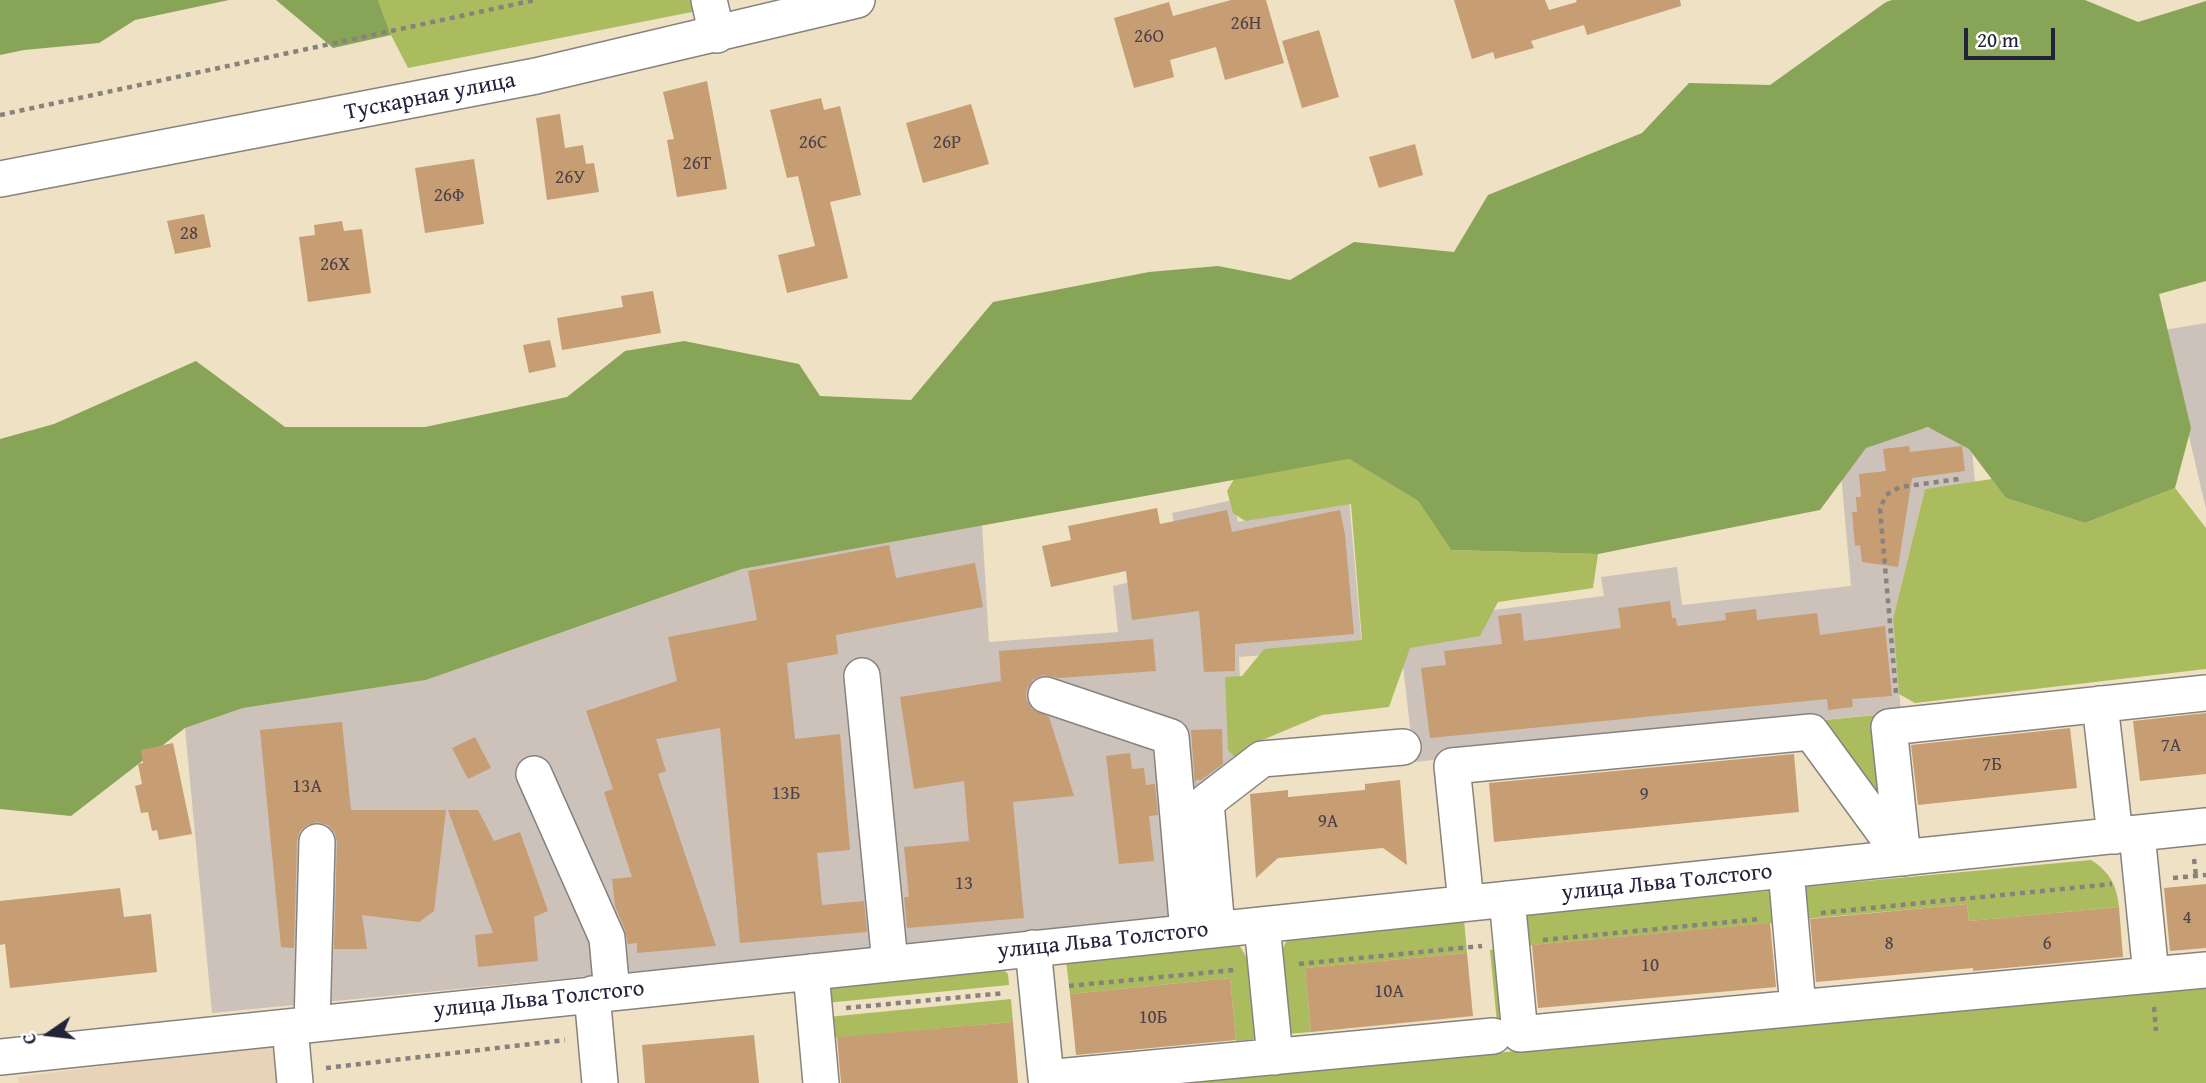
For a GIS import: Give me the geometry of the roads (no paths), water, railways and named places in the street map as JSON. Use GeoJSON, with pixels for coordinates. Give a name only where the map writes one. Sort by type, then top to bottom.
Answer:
{"type":"FeatureCollection","features":[{"type":"Feature","properties":{"kind":"street"},"geometry":{"type":"LineString","coordinates":[[709,0],[717,34]]}},
{"type":"Feature","properties":{"kind":"street","name":"Тускарная улица"},"geometry":{"type":"LineString","coordinates":[[0,179],[536,76],[717,34],[776,9],[836,2]]}},
{"type":"Feature","properties":{"kind":"street"},"geometry":{"type":"LineString","coordinates":[[862,676],[890,964]]}},
{"type":"Feature","properties":{"kind":"street"},"geometry":{"type":"LineString","coordinates":[[1903,858],[1889,727],[2206,693]]}},
{"type":"Feature","properties":{"kind":"street"},"geometry":{"type":"LineString","coordinates":[[1046,695],[1171,737],[1203,931]]}},
{"type":"Feature","properties":{"kind":"street"},"geometry":{"type":"LineString","coordinates":[[2101,705],[2151,975]]}},
{"type":"Feature","properties":{"kind":"street"},"geometry":{"type":"LineString","coordinates":[[1466,904],[1452,766],[1811,732],[1903,858]]}},
{"type":"Feature","properties":{"kind":"street"},"geometry":{"type":"LineString","coordinates":[[1203,931],[1206,802],[1262,759],[1403,747]]}},
{"type":"Feature","properties":{"kind":"street"},"geometry":{"type":"LineString","coordinates":[[534,774],[607,938],[596,1037],[600,1083]]}},
{"type":"Feature","properties":{"kind":"street","name":"улица Льва Толстого"},"geometry":{"type":"LineString","coordinates":[[5,1066],[301,1025],[2206,826]]}},
{"type":"Feature","properties":{"kind":"street"},"geometry":{"type":"LineString","coordinates":[[295,1077],[317,842]]}},
{"type":"Feature","properties":{"kind":"street"},"geometry":{"type":"LineString","coordinates":[[1786,870],[1798,1008]]}},
{"type":"Feature","properties":{"kind":"street"},"geometry":{"type":"LineString","coordinates":[[1507,900],[1520,1034],[2206,970]]}},
{"type":"Feature","properties":{"kind":"street"},"geometry":{"type":"LineString","coordinates":[[1262,925],[1275,1057]]}},
{"type":"Feature","properties":{"kind":"street"},"geometry":{"type":"LineString","coordinates":[[1033,948],[1045,1080],[1493,1036]]}},
{"type":"Feature","properties":{"kind":"street"},"geometry":{"type":"LineString","coordinates":[[811,972],[821,1083]]}}]}
